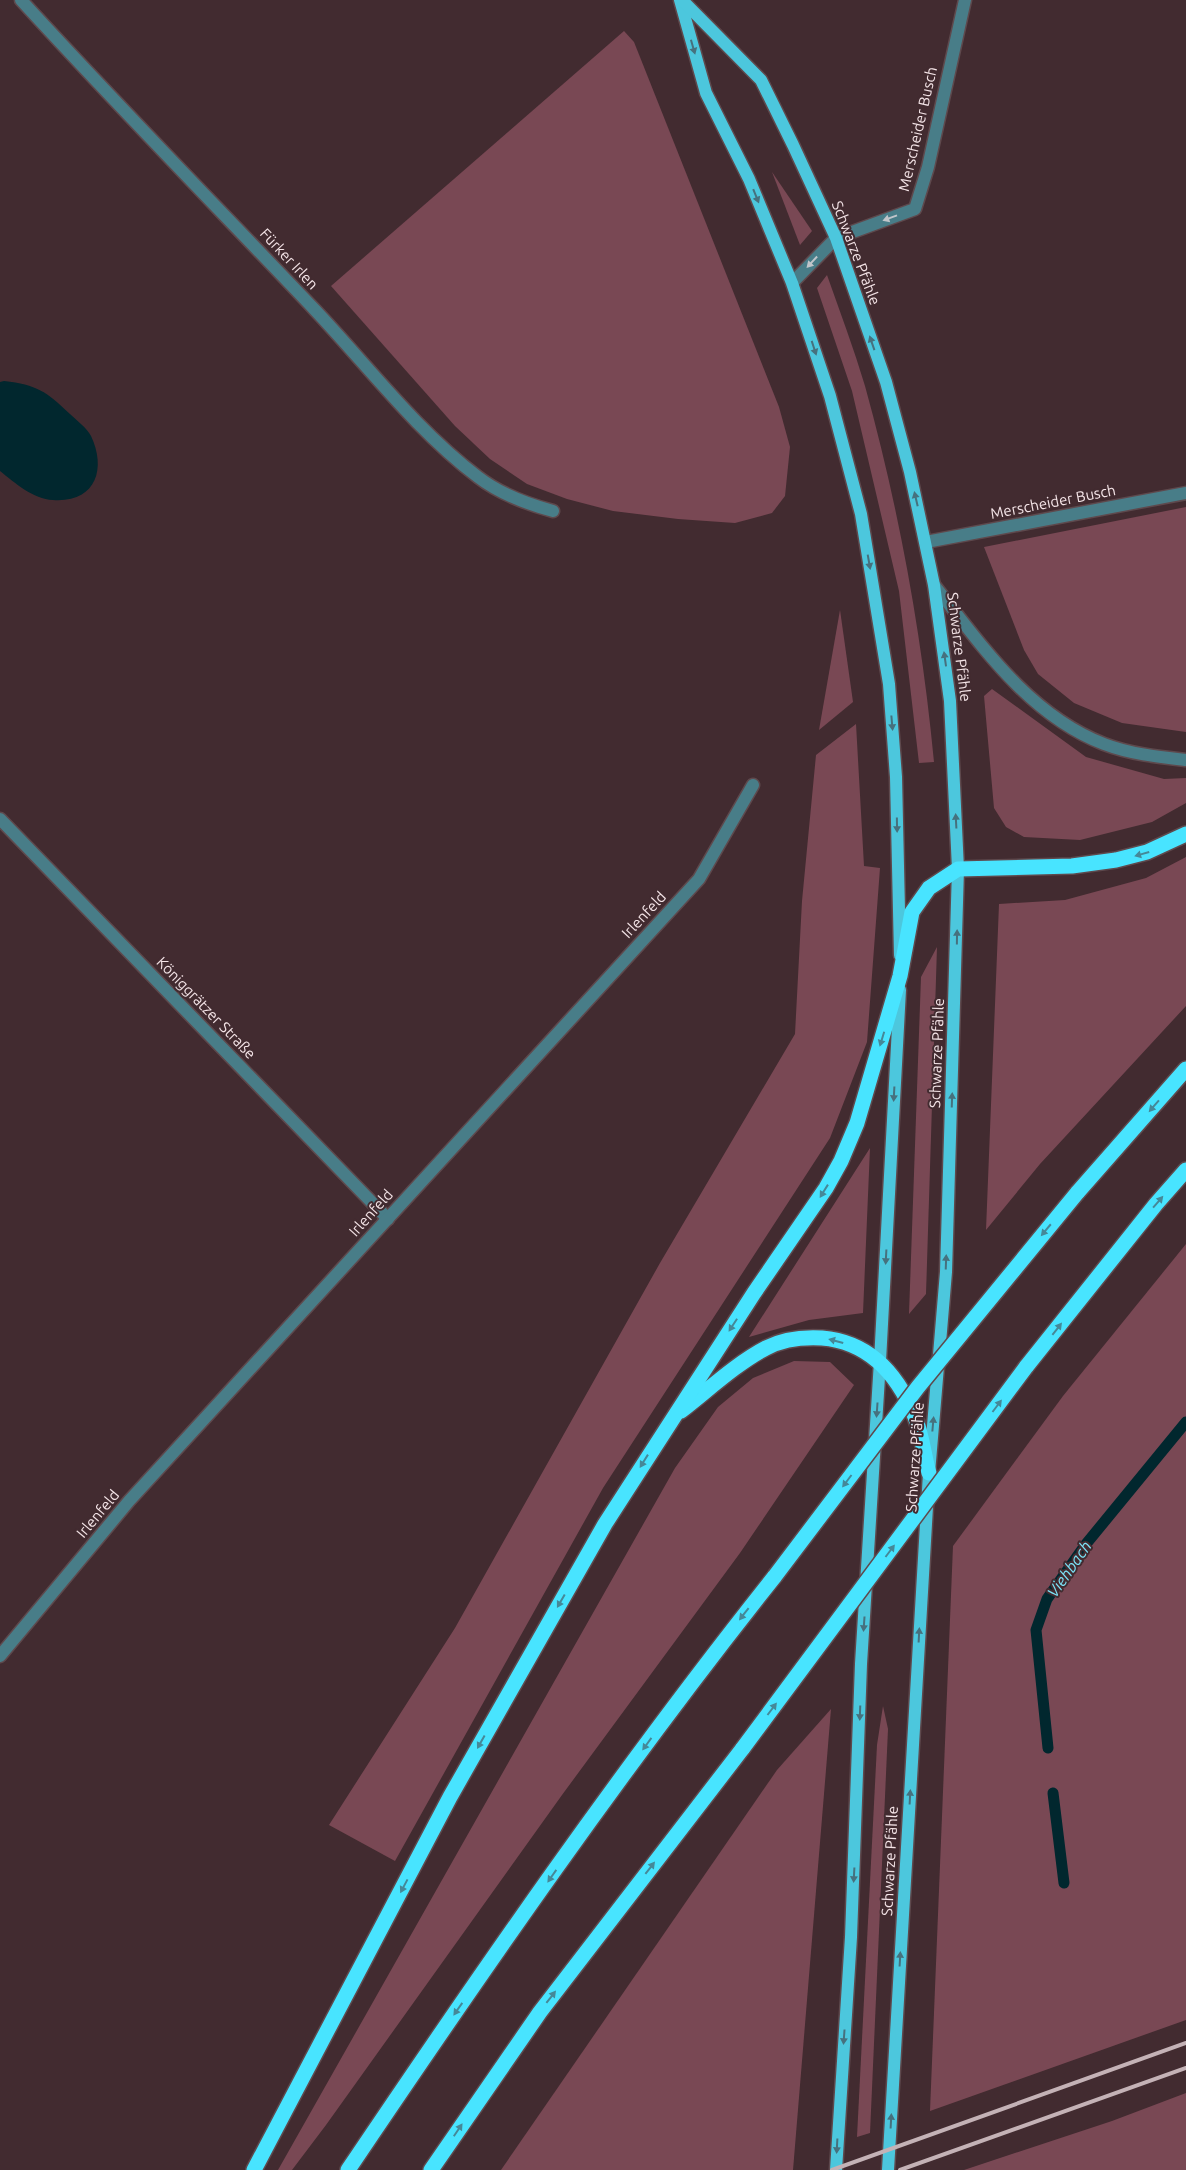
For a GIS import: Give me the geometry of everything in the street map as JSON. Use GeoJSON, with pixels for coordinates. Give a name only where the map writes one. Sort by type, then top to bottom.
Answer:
{"type":"FeatureCollection","features":[{"type":"Feature","properties":{"kind":"highway"},"geometry":{"type":"LineString","coordinates":[[254,2170],[455,1789],[600,1532],[670,1420],[754,1292],[826,1188],[841,1161],[857,1123],[900,976],[912,912],[929,888],[958,869],[1072,866],[1116,860],[1148,852],[1186,834]]}},
{"type":"Feature","properties":{"kind":"highway"},"geometry":{"type":"LineString","coordinates":[[348,2170],[577,1841],[694,1678],[775,1576],[918,1388],[1077,1193],[1186,1069]]}},
{"type":"Feature","properties":{"kind":"highway"},"geometry":{"type":"LineString","coordinates":[[431,2170],[540,2012],[742,1748],[1026,1367],[1156,1204],[1186,1170]]}},
{"type":"Feature","properties":{"kind":"highway"},"geometry":{"type":"LineString","coordinates":[[670,1420],[720,1380],[767,1347],[811,1337],[834,1339],[851,1345],[880,1361],[900,1386],[916,1418],[929,1473]]}},
{"type":"Feature","properties":{"kind":"main road","name":"Schwarze Pfähle"},"geometry":{"type":"LineString","coordinates":[[681,0],[761,80],[836,238],[886,382],[910,472],[934,585],[950,702],[958,869],[946,1272],[929,1473],[888,2170]]}},
{"type":"Feature","properties":{"kind":"main road","name":"Schwarze Pfähle"},"geometry":{"type":"LineString","coordinates":[[681,0],[706,94],[749,179],[792,283],[830,396],[861,514],[886,662],[894,750],[900,976],[880,1361],[861,1664],[855,1860],[836,2170]]}},
{"type":"Feature","properties":{"kind":"street","name":"Fürker Irlen"},"geometry":{"type":"LineString","coordinates":[[21,0],[432,437],[479,478],[522,502],[553,511]]}},
{"type":"Feature","properties":{"kind":"street","name":"Merscheider Busch"},"geometry":{"type":"LineString","coordinates":[[792,283],[836,238],[915,209],[928,167],[964,0]]}},
{"type":"Feature","properties":{"kind":"street","name":"Merscheider Busch"},"geometry":{"type":"LineString","coordinates":[[926,542],[1186,493]]}},
{"type":"Feature","properties":{"kind":"street"},"geometry":{"type":"LineString","coordinates":[[934,585],[1014,683],[1055,718],[1106,745],[1152,756],[1186,760]]}},
{"type":"Feature","properties":{"kind":"street","name":"Irlenfeld"},"geometry":{"type":"LineString","coordinates":[[0,1656],[129,1502],[699,879],[753,785]]}},
{"type":"Feature","properties":{"kind":"street","name":"Königgrätzer Straße"},"geometry":{"type":"LineString","coordinates":[[0,819],[388,1219]]}},
{"type":"Feature","properties":{"kind":"shaded area"},"geometry":{"type":"Polygon","coordinates":[[[624,31],[634,42],[779,407],[790,447],[785,496],[772,513],[735,523],[678,519],[613,511],[567,499],[527,484],[490,459],[455,426],[331,286],[624,31]]]}},
{"type":"Feature","properties":{"kind":"shaded area"},"geometry":{"type":"Polygon","coordinates":[[[772,172],[812,231],[800,245],[772,172]]]}},
{"type":"Feature","properties":{"kind":"shaded area"},"geometry":{"type":"Polygon","coordinates":[[[827,275],[865,386],[899,526],[923,667],[934,762],[919,763],[899,591],[852,391],[817,288],[827,275]]]}},
{"type":"Feature","properties":{"kind":"shaded area"},"geometry":{"type":"Polygon","coordinates":[[[1186,507],[1186,732],[1122,723],[1074,703],[1038,674],[1024,650],[984,547],[1186,507]]]}},
{"type":"Feature","properties":{"kind":"shaded area"},"geometry":{"type":"Polygon","coordinates":[[[840,610],[853,702],[819,730],[840,610]]]}},
{"type":"Feature","properties":{"kind":"shaded area"},"geometry":{"type":"Polygon","coordinates":[[[992,689],[1086,757],[1164,779],[1186,778],[1186,803],[1152,822],[1080,840],[1024,837],[1006,827],[994,808],[984,696],[992,689]]]}},
{"type":"Feature","properties":{"kind":"shaded area"},"geometry":{"type":"Polygon","coordinates":[[[856,724],[864,866],[880,868],[867,1042],[830,1138],[603,1488],[395,1861],[329,1825],[455,1628],[660,1263],[795,1034],[802,901],[816,755],[856,724]]]}},
{"type":"Feature","properties":{"kind":"shaded area"},"geometry":{"type":"Polygon","coordinates":[[[1186,857],[1186,1006],[1040,1164],[986,1230],[999,904],[1065,900],[1146,878],[1186,857]]]}},
{"type":"Feature","properties":{"kind":"shaded area"},"geometry":{"type":"Polygon","coordinates":[[[937,947],[926,1294],[909,1314],[921,977],[937,947]]]}},
{"type":"Feature","properties":{"kind":"shaded area"},"geometry":{"type":"Polygon","coordinates":[[[870,1148],[863,1313],[809,1320],[749,1337],[870,1148]]]}},
{"type":"Feature","properties":{"kind":"shaded area"},"geometry":{"type":"Polygon","coordinates":[[[1186,1244],[1186,2020],[930,2111],[953,1546],[1063,1396],[1186,1244]]]}},
{"type":"Feature","properties":{"kind":"shaded area"},"geometry":{"type":"Polygon","coordinates":[[[794,1361],[830,1362],[854,1385],[740,1553],[562,1795],[326,2125],[292,2170],[278,2170],[675,1468],[718,1407],[753,1378],[794,1361]]]}},
{"type":"Feature","properties":{"kind":"shaded area"},"geometry":{"type":"Polygon","coordinates":[[[883,1706],[888,1729],[870,2133],[857,2137],[877,1745],[883,1706]]]}},
{"type":"Feature","properties":{"kind":"shaded area"},"geometry":{"type":"Polygon","coordinates":[[[831,1709],[793,2170],[501,2170],[777,1770],[831,1709]]]}},
{"type":"Feature","properties":{"kind":"shaded area"},"geometry":{"type":"Polygon","coordinates":[[[1186,2093],[1186,2170],[964,2170],[1112,2121],[1186,2093]]]}},
{"type":"Feature","properties":{"kind":"water"},"geometry":{"type":"Polygon","coordinates":[[[4,381],[40,390],[62,406],[89,433],[96,449],[98,461],[94,482],[88,490],[79,496],[67,500],[46,499],[31,494],[0,471],[0,382],[4,381]]]}},
{"type":"Feature","properties":{"kind":"waterway","name":"Viehbach"},"geometry":{"type":"LineString","coordinates":[[1048,1748],[1036,1630],[1047,1599],[1086,1544],[1186,1422]]}},
{"type":"Feature","properties":{"kind":"waterway","name":"Viehbach"},"geometry":{"type":"LineString","coordinates":[[1053,1793],[1064,1883]]}},
{"type":"Feature","properties":{"kind":"railway"},"geometry":{"type":"LineString","coordinates":[[832,2170],[1186,2043]]}},
{"type":"Feature","properties":{"kind":"railway"},"geometry":{"type":"LineString","coordinates":[[900,2170],[1186,2068]]}}]}
